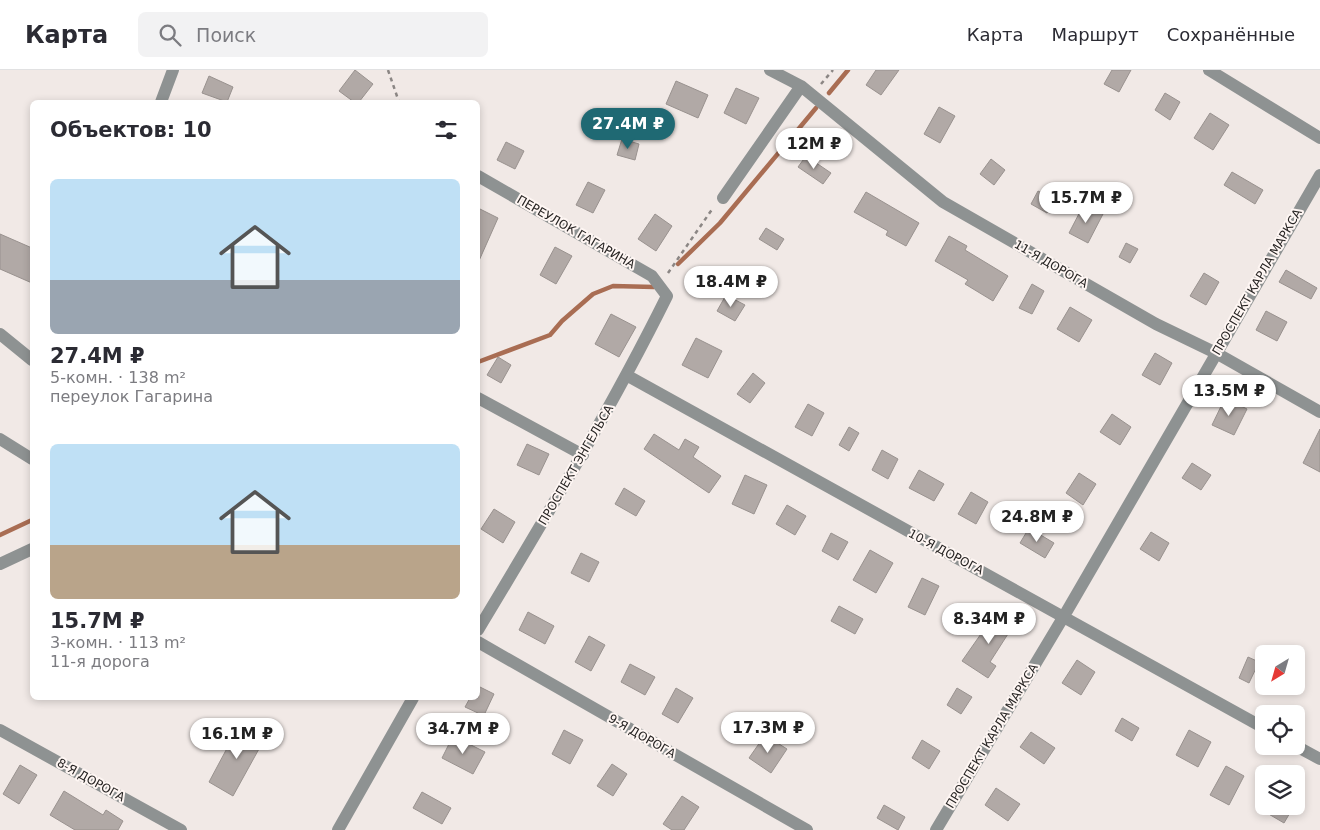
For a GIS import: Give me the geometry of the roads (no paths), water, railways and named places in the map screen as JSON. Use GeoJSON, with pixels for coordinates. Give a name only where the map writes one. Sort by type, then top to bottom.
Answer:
{"type":"FeatureCollection","features":[{"type":"Feature","properties":{"kind":"street"},"geometry":{"type":"LineString","coordinates":[[162,100],[173,70]]}},
{"type":"Feature","properties":{"kind":"street","name":"11-Я ДОРОГА"},"geometry":{"type":"LineString","coordinates":[[770,70],[801,86],[943,202],[1156,324],[1216,353],[1320,412]]}},
{"type":"Feature","properties":{"kind":"street"},"geometry":{"type":"LineString","coordinates":[[1209,70],[1320,138]]}},
{"type":"Feature","properties":{"kind":"street"},"geometry":{"type":"LineString","coordinates":[[723,198],[801,86]]}},
{"type":"Feature","properties":{"kind":"street","name":"ПРОСПЕКТ КАРЛА МАРКСА"},"geometry":{"type":"LineString","coordinates":[[936,830],[1064,616],[1320,175]]}},
{"type":"Feature","properties":{"kind":"street","name":"ПЕРЕУЛОК ГАГАРИНА"},"geometry":{"type":"LineString","coordinates":[[480,177],[652,276],[665,292]]}},
{"type":"Feature","properties":{"kind":"street","name":"ПРОСПЕКТ ЭНГЕЛЬСА"},"geometry":{"type":"LineString","coordinates":[[480,627],[628,376],[665,292]]}},
{"type":"Feature","properties":{"kind":"street"},"geometry":{"type":"LineString","coordinates":[[0,334],[30,358]]}},
{"type":"Feature","properties":{"kind":"street","name":"10-Я ДОРОГА"},"geometry":{"type":"LineString","coordinates":[[628,376],[1255,723]]}},
{"type":"Feature","properties":{"kind":"street"},"geometry":{"type":"LineString","coordinates":[[480,399],[583,455]]}},
{"type":"Feature","properties":{"kind":"street"},"geometry":{"type":"LineString","coordinates":[[0,439],[30,458]]}},
{"type":"Feature","properties":{"kind":"street"},"geometry":{"type":"LineString","coordinates":[[0,564],[30,550]]}},
{"type":"Feature","properties":{"kind":"street","name":"9-Я ДОРОГА"},"geometry":{"type":"LineString","coordinates":[[480,643],[808,830]]}},
{"type":"Feature","properties":{"kind":"street"},"geometry":{"type":"LineString","coordinates":[[338,830],[412,700]]}},
{"type":"Feature","properties":{"kind":"street","name":"8-Я ДОРОГА"},"geometry":{"type":"LineString","coordinates":[[0,730],[181,830]]}},
{"type":"Feature","properties":{"kind":"street"},"geometry":{"type":"LineString","coordinates":[[1305,751],[1320,759]]}},
{"type":"Feature","properties":{"kind":"waterway"},"geometry":{"type":"LineString","coordinates":[[829,93],[848,70]]}},
{"type":"Feature","properties":{"kind":"waterway"},"geometry":{"type":"LineString","coordinates":[[678,264],[720,223],[816,108]]}},
{"type":"Feature","properties":{"kind":"waterway"},"geometry":{"type":"LineString","coordinates":[[480,361],[550,335],[562,321],[593,294],[613,286],[654,287]]}},
{"type":"Feature","properties":{"kind":"waterway"},"geometry":{"type":"LineString","coordinates":[[0,535],[30,521]]}}]}
